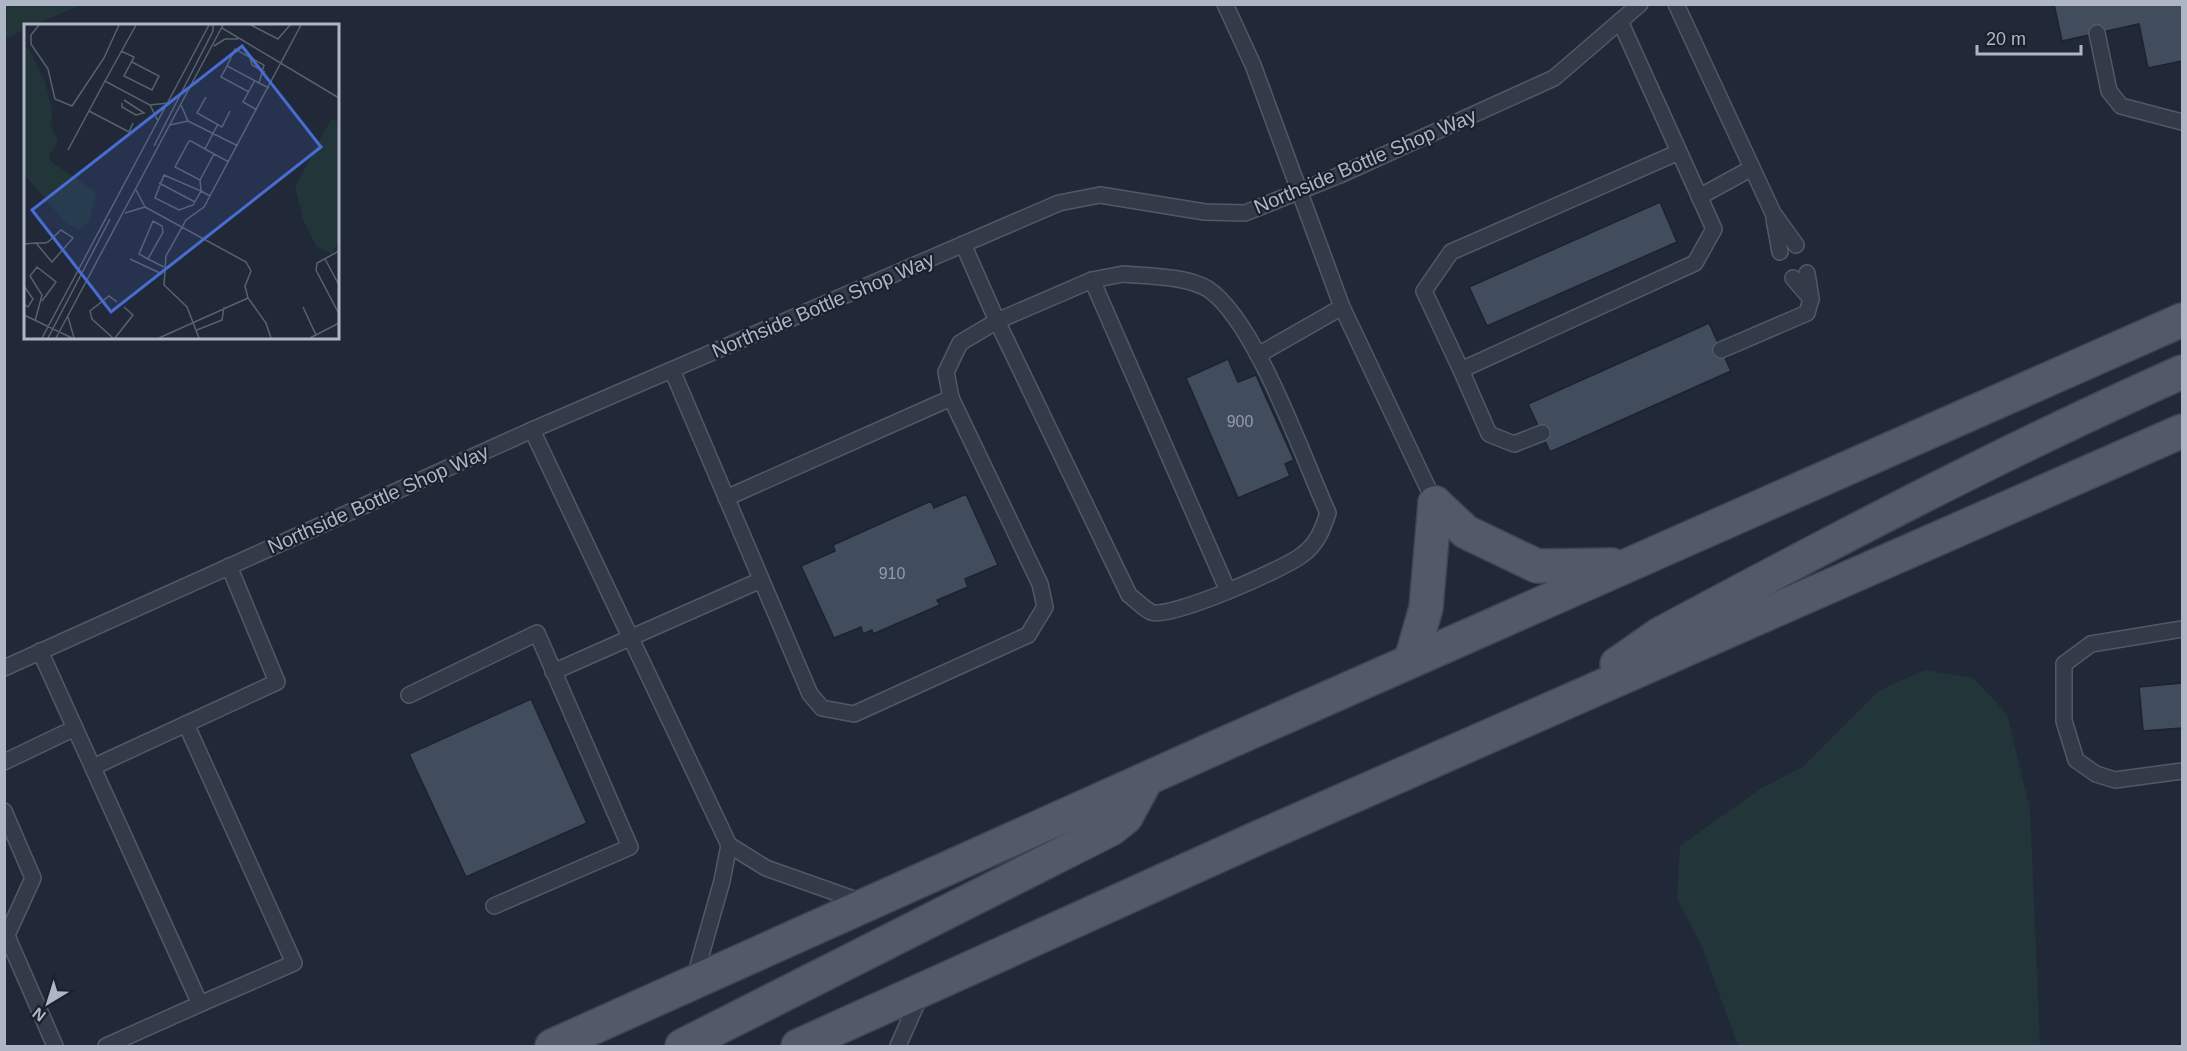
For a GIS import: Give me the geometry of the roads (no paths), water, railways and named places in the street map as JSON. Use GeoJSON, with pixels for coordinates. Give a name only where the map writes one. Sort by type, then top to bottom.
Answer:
{"type":"FeatureCollection","features":[{"type":"Feature","properties":{"kind":"main road"},"geometry":{"type":"LineString","coordinates":[[552,1047],[1411,660],[2182,320]]}},
{"type":"Feature","properties":{"kind":"main road"},"geometry":{"type":"LineString","coordinates":[[1562,704],[1660,634],[1939,486],[2072,421],[2182,372]]}},
{"type":"Feature","properties":{"kind":"main road"},"geometry":{"type":"LineString","coordinates":[[798,1047],[1562,704],[2182,431]]}},
{"type":"Feature","properties":{"kind":"main road"},"geometry":{"type":"LineString","coordinates":[[1435,503],[1466,532],[1537,566],[1626,565]]}},
{"type":"Feature","properties":{"kind":"main road"},"geometry":{"type":"LineString","coordinates":[[1411,660],[1426,608],[1435,503]]}},
{"type":"Feature","properties":{"kind":"main road"},"geometry":{"type":"LineString","coordinates":[[682,1047],[1111,829],[1126,817],[1146,780]]}},
{"type":"Feature","properties":{"kind":"lane"},"geometry":{"type":"LineString","coordinates":[[1225,4],[1253,65],[1342,307],[1435,503]]}},
{"type":"Feature","properties":{"kind":"lane","name":"Northside Bottle Shop Way"},"geometry":{"type":"LineString","coordinates":[[4,668],[532,430],[1059,203],[1100,195],[1205,212],[1245,213],[1554,78],[1640,4]]}},
{"type":"Feature","properties":{"kind":"lane"},"geometry":{"type":"LineString","coordinates":[[1676,4],[1773,213],[1796,245]]}},
{"type":"Feature","properties":{"kind":"lane"},"geometry":{"type":"LineString","coordinates":[[1461,370],[1695,263],[1714,230],[1620,21]]}},
{"type":"Feature","properties":{"kind":"lane"},"geometry":{"type":"LineString","coordinates":[[2097,33],[2109,90],[2121,106],[2182,122]]}},
{"type":"Feature","properties":{"kind":"lane"},"geometry":{"type":"LineString","coordinates":[[1542,433],[1514,444],[1489,434],[1424,291],[1451,252],[1679,152]]}},
{"type":"Feature","properties":{"kind":"lane"},"geometry":{"type":"LineString","coordinates":[[1699,197],[1752,168]]}},
{"type":"Feature","properties":{"kind":"lane"},"geometry":{"type":"LineString","coordinates":[[1773,213],[1780,252]]}},
{"type":"Feature","properties":{"kind":"lane"},"geometry":{"type":"LineString","coordinates":[[672,370],[810,694],[822,708],[854,714],[1028,635],[1045,607],[1040,584],[951,398],[946,372],[960,343],[997,321],[1092,280],[1123,274],[1158,277],[1207,289],[1231,313],[1258,355],[1328,513],[1320,537],[1301,556],[1228,591],[1172,612],[1152,613],[1129,595],[997,321],[963,244]]}},
{"type":"Feature","properties":{"kind":"lane"},"geometry":{"type":"LineString","coordinates":[[1721,350],[1807,313],[1811,298],[1807,273]]}},
{"type":"Feature","properties":{"kind":"lane"},"geometry":{"type":"LineString","coordinates":[[1792,278],[1811,298]]}},
{"type":"Feature","properties":{"kind":"lane"},"geometry":{"type":"LineString","coordinates":[[1092,280],[1228,591]]}},
{"type":"Feature","properties":{"kind":"lane"},"geometry":{"type":"LineString","coordinates":[[1258,355],[1342,307]]}},
{"type":"Feature","properties":{"kind":"lane"},"geometry":{"type":"LineString","coordinates":[[726,498],[951,398]]}},
{"type":"Feature","properties":{"kind":"lane"},"geometry":{"type":"LineString","coordinates":[[532,430],[729,845],[766,868],[867,904]]}},
{"type":"Feature","properties":{"kind":"lane"},"geometry":{"type":"LineString","coordinates":[[93,767],[277,682],[229,566]]}},
{"type":"Feature","properties":{"kind":"lane"},"geometry":{"type":"LineString","coordinates":[[554,672],[630,636],[761,580]]}},
{"type":"Feature","properties":{"kind":"lane"},"geometry":{"type":"LineString","coordinates":[[2182,629],[2091,644],[2064,664],[2064,722],[2076,760],[2096,774],[2115,780],[2182,771]]}},
{"type":"Feature","properties":{"kind":"lane"},"geometry":{"type":"LineString","coordinates":[[409,695],[537,633],[630,847],[494,906]]}},
{"type":"Feature","properties":{"kind":"lane"},"geometry":{"type":"LineString","coordinates":[[40,651],[200,1004]]}},
{"type":"Feature","properties":{"kind":"lane"},"geometry":{"type":"LineString","coordinates":[[106,1047],[294,963],[186,724]]}},
{"type":"Feature","properties":{"kind":"lane"},"geometry":{"type":"LineString","coordinates":[[4,762],[75,728]]}},
{"type":"Feature","properties":{"kind":"lane"},"geometry":{"type":"LineString","coordinates":[[4,811],[33,878],[6,932],[55,1047]]}},
{"type":"Feature","properties":{"kind":"lane"},"geometry":{"type":"LineString","coordinates":[[693,983],[722,881],[729,845]]}},
{"type":"Feature","properties":{"kind":"lane"},"geometry":{"type":"LineString","coordinates":[[898,1047],[922,990]]}}]}
